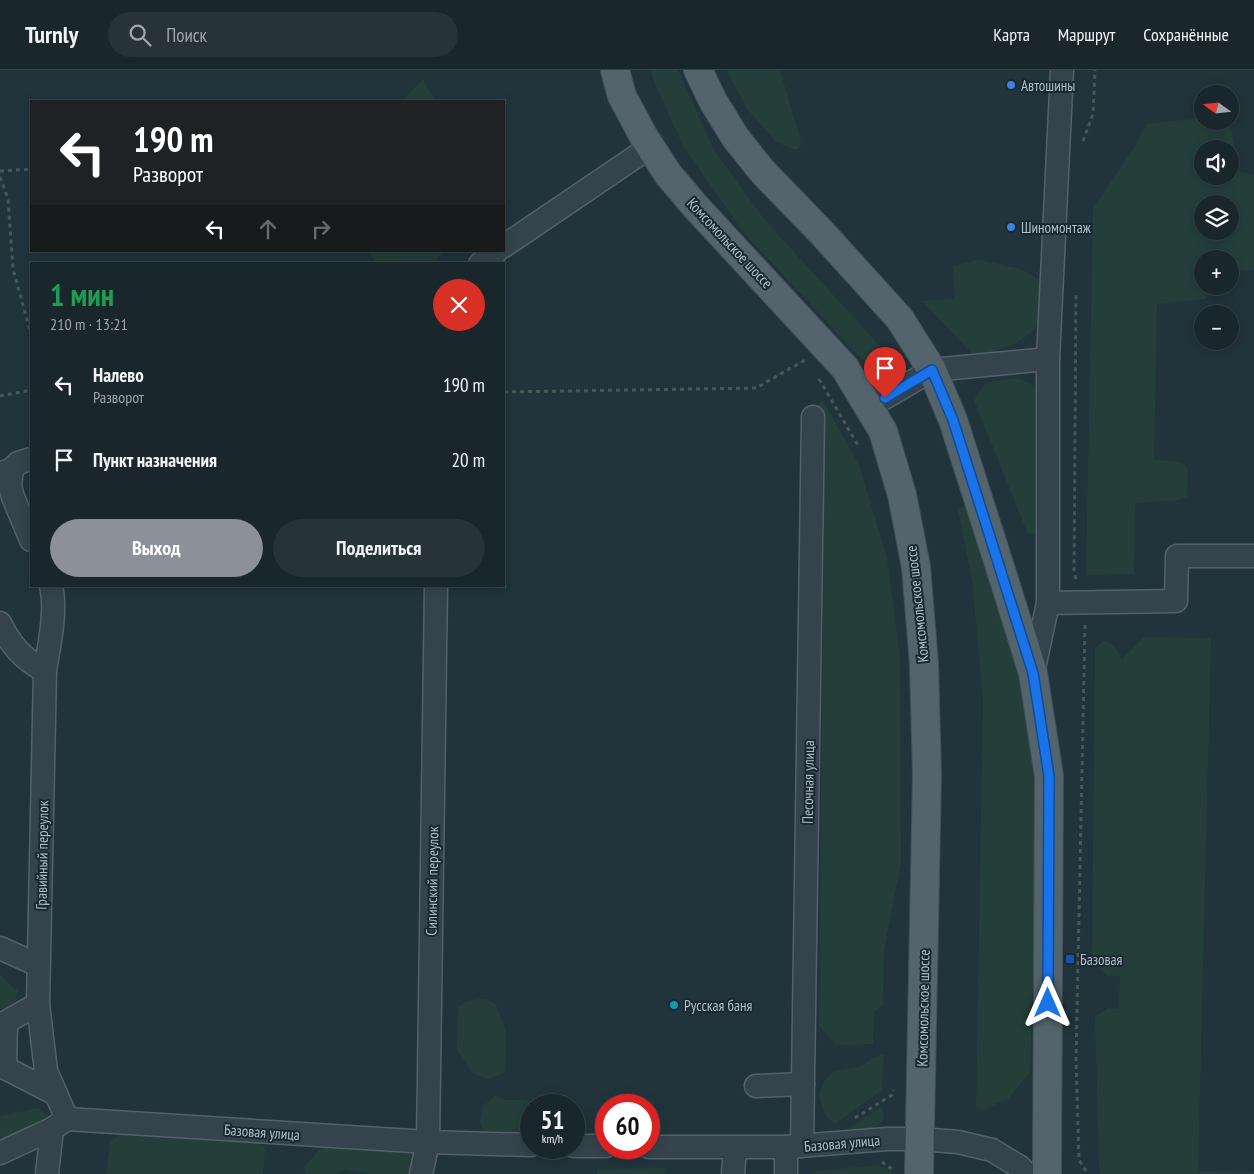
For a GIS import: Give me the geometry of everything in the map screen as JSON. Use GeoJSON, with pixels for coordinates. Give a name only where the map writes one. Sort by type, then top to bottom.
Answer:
{"type":"FeatureCollection","features":[{"type":"Feature","properties":{"kind":"main road","name":"Комсомольское шоссе"},"geometry":{"type":"LineString","coordinates":[[615,70],[622,96],[650,147],[668,174],[694,206],[845,368],[883,431],[902,495],[916,567],[924,664],[927,775],[919,1174]]}},
{"type":"Feature","properties":{"kind":"main road"},"geometry":{"type":"LineString","coordinates":[[698,70],[713,101],[735,137],[762,171],[823,234],[900,319],[932,370],[953,420],[1033,673],[1049,776],[1047,1174]]}},
{"type":"Feature","properties":{"kind":"street"},"geometry":{"type":"LineString","coordinates":[[1033,673],[1048,603],[1048,359],[1062,70]]}},
{"type":"Feature","properties":{"kind":"street"},"geometry":{"type":"LineString","coordinates":[[505,245],[650,147]]}},
{"type":"Feature","properties":{"kind":"street"},"geometry":{"type":"LineString","coordinates":[[483,262],[496,252]]}},
{"type":"Feature","properties":{"kind":"street"},"geometry":{"type":"LineString","coordinates":[[869,407],[932,370],[1048,359]]}},
{"type":"Feature","properties":{"kind":"street","name":"Песочная улица"},"geometry":{"type":"LineString","coordinates":[[786,1174],[794,1146],[803,1084],[813,417]]}},
{"type":"Feature","properties":{"kind":"street"},"geometry":{"type":"LineString","coordinates":[[14,468],[10,486],[30,538]]}},
{"type":"Feature","properties":{"kind":"street"},"geometry":{"type":"LineString","coordinates":[[1048,603],[1176,601],[1177,556],[1254,556]]}},
{"type":"Feature","properties":{"kind":"street","name":"Гравийный переулок"},"geometry":{"type":"LineString","coordinates":[[51,587],[54,602],[45,671],[38,1004],[46,1072],[56,1094],[59,1124]]}},
{"type":"Feature","properties":{"kind":"street","name":"Силинский переулок"},"geometry":{"type":"LineString","coordinates":[[421,1174],[428,1142],[436,587]]}},
{"type":"Feature","properties":{"kind":"street"},"geometry":{"type":"LineString","coordinates":[[0,623],[8,639],[24,658],[45,671]]}},
{"type":"Feature","properties":{"kind":"street"},"geometry":{"type":"LineString","coordinates":[[0,948],[38,965]]}},
{"type":"Feature","properties":{"kind":"street"},"geometry":{"type":"LineString","coordinates":[[38,1004],[6,1022],[5,1068],[56,1094]]}},
{"type":"Feature","properties":{"kind":"street"},"geometry":{"type":"LineString","coordinates":[[756,1086],[803,1084]]}},
{"type":"Feature","properties":{"kind":"street"},"geometry":{"type":"LineString","coordinates":[[47,1174],[59,1124]]}},
{"type":"Feature","properties":{"kind":"street","name":"Базовая улица"},"geometry":{"type":"LineString","coordinates":[[0,1153],[59,1124],[520,1145]]}},
{"type":"Feature","properties":{"kind":"street","name":"Базовая улица"},"geometry":{"type":"LineString","coordinates":[[660,1147],[794,1146],[887,1139],[958,1142],[992,1150],[1020,1167],[1027,1174]]}},
{"type":"Feature","properties":{"kind":"street"},"geometry":{"type":"LineString","coordinates":[[733,1174],[734,1148]]}},
{"type":"Feature","properties":{"kind":"path"},"geometry":{"type":"LineString","coordinates":[[0,171],[30,169]]}},
{"type":"Feature","properties":{"kind":"path"},"geometry":{"type":"LineString","coordinates":[[0,178],[8,199],[13,268],[30,330]]}},
{"type":"Feature","properties":{"kind":"path"},"geometry":{"type":"LineString","coordinates":[[505,392],[756,388],[807,359]]}},
{"type":"Feature","properties":{"kind":"path"},"geometry":{"type":"LineString","coordinates":[[0,396],[30,390]]}},
{"type":"Feature","properties":{"kind":"green space"},"geometry":{"type":"Polygon","coordinates":[[[651,70],[678,70],[714,150],[764,219],[888,355],[871,369],[744,233],[683,146],[653,79],[651,70]]]}},
{"type":"Feature","properties":{"kind":"green space"},"geometry":{"type":"Polygon","coordinates":[[[727,70],[780,70],[800,136],[801,145],[798,149],[791,149],[775,141],[748,110],[727,70]]]}},
{"type":"Feature","properties":{"kind":"green space"},"geometry":{"type":"Polygon","coordinates":[[[423,80],[435,100],[402,100],[423,80]]]}},
{"type":"Feature","properties":{"kind":"green space"},"geometry":{"type":"Polygon","coordinates":[[[1194,119],[1194,130],[1231,130],[1233,140],[1194,140],[1194,185],[1239,185],[1239,171],[1254,175],[1254,270],[1239,271],[1239,250],[1194,250],[1194,295],[1208,295],[1206,299],[1157,304],[1154,460],[1180,462],[1188,469],[1187,497],[1179,500],[1135,503],[1134,574],[1086,575],[1093,209],[1136,145],[1146,124],[1194,119]]]}},
{"type":"Feature","properties":{"kind":"green space"},"geometry":{"type":"Polygon","coordinates":[[[370,252],[443,252],[435,262],[375,262],[370,252]]]}},
{"type":"Feature","properties":{"kind":"green space"},"geometry":{"type":"Polygon","coordinates":[[[979,260],[1021,269],[1043,282],[1043,310],[1034,330],[1026,337],[1007,347],[976,358],[922,301],[955,299],[953,266],[979,260]]]}},
{"type":"Feature","properties":{"kind":"green space"},"geometry":{"type":"Polygon","coordinates":[[[1016,378],[1032,384],[1039,398],[1038,537],[1027,532],[974,400],[986,383],[1016,378]]]}},
{"type":"Feature","properties":{"kind":"green space"},"geometry":{"type":"Polygon","coordinates":[[[823,401],[859,465],[887,558],[900,657],[901,863],[884,950],[883,1005],[874,1012],[873,1044],[836,1045],[819,1026],[824,542],[817,405],[823,401]]]}},
{"type":"Feature","properties":{"kind":"green space"},"geometry":{"type":"Polygon","coordinates":[[[967,505],[1012,643],[1027,701],[1039,781],[1030,1072],[1009,1098],[983,1110],[976,1106],[983,700],[972,580],[958,509],[967,505]]]}},
{"type":"Feature","properties":{"kind":"green space"},"geometry":{"type":"Polygon","coordinates":[[[1144,637],[1211,638],[1198,1171],[1254,1172],[1254,1174],[1101,1174],[1099,1170],[1095,1016],[1108,1008],[1119,1009],[1120,976],[1108,976],[1092,962],[1095,648],[1104,641],[1115,647],[1122,659],[1144,637]]]}},
{"type":"Feature","properties":{"kind":"green space"},"geometry":{"type":"Polygon","coordinates":[[[0,974],[18,991],[15,1002],[6,1010],[0,1009],[0,974]]]}},
{"type":"Feature","properties":{"kind":"green space"},"geometry":{"type":"Polygon","coordinates":[[[486,998],[496,1005],[506,1032],[504,1073],[488,1079],[472,1073],[457,1050],[458,1007],[468,1001],[486,998]]]}},
{"type":"Feature","properties":{"kind":"green space"},"geometry":{"type":"Polygon","coordinates":[[[884,1054],[882,1090],[835,1124],[826,1115],[819,1094],[826,1078],[835,1071],[859,1067],[872,1058],[884,1054]]]}},
{"type":"Feature","properties":{"kind":"green space"},"geometry":{"type":"Polygon","coordinates":[[[496,1096],[505,1100],[520,1100],[520,1131],[484,1131],[480,1122],[483,1106],[496,1096]]]}},
{"type":"Feature","properties":{"kind":"green space"},"geometry":{"type":"Polygon","coordinates":[[[881,1107],[884,1115],[882,1122],[871,1129],[847,1130],[881,1107]]]}},
{"type":"Feature","properties":{"kind":"green space"},"geometry":{"type":"Polygon","coordinates":[[[38,1108],[48,1116],[44,1122],[8,1138],[0,1138],[0,1116],[38,1108]]]}},
{"type":"Feature","properties":{"kind":"green space"},"geometry":{"type":"Polygon","coordinates":[[[122,1133],[255,1141],[265,1148],[263,1174],[106,1174],[110,1142],[122,1133]]]}},
{"type":"Feature","properties":{"kind":"green space"},"geometry":{"type":"Polygon","coordinates":[[[406,1147],[412,1160],[409,1174],[367,1174],[345,1169],[335,1174],[306,1174],[303,1169],[321,1148],[406,1147]]]}},
{"type":"Feature","properties":{"kind":"green space"},"geometry":{"type":"Polygon","coordinates":[[[879,1165],[891,1174],[811,1174],[817,1171],[879,1165]]]}},
{"type":"Feature","properties":{"kind":"green space"},"geometry":{"type":"Polygon","coordinates":[[[665,1168],[664,1174],[597,1174],[597,1169],[665,1168]]]}},
{"type":"Feature","properties":{"kind":"place","name":"Автошины"},"geometry":{"type":"Point","coordinates":[1011,85]}},
{"type":"Feature","properties":{"kind":"place","name":"Шиномонтаж"},"geometry":{"type":"Point","coordinates":[1011,227]}},
{"type":"Feature","properties":{"kind":"place","name":"Базовая"},"geometry":{"type":"Point","coordinates":[1070,959]}},
{"type":"Feature","properties":{"kind":"place","name":"Русская баня"},"geometry":{"type":"Point","coordinates":[674,1005]}},
{"type":"Feature","properties":{"kind":"route"},"geometry":{"type":"LineString","coordinates":[[885,398],[932,370],[953,420],[1033,673],[1049,776],[1048,1003]]}}]}
